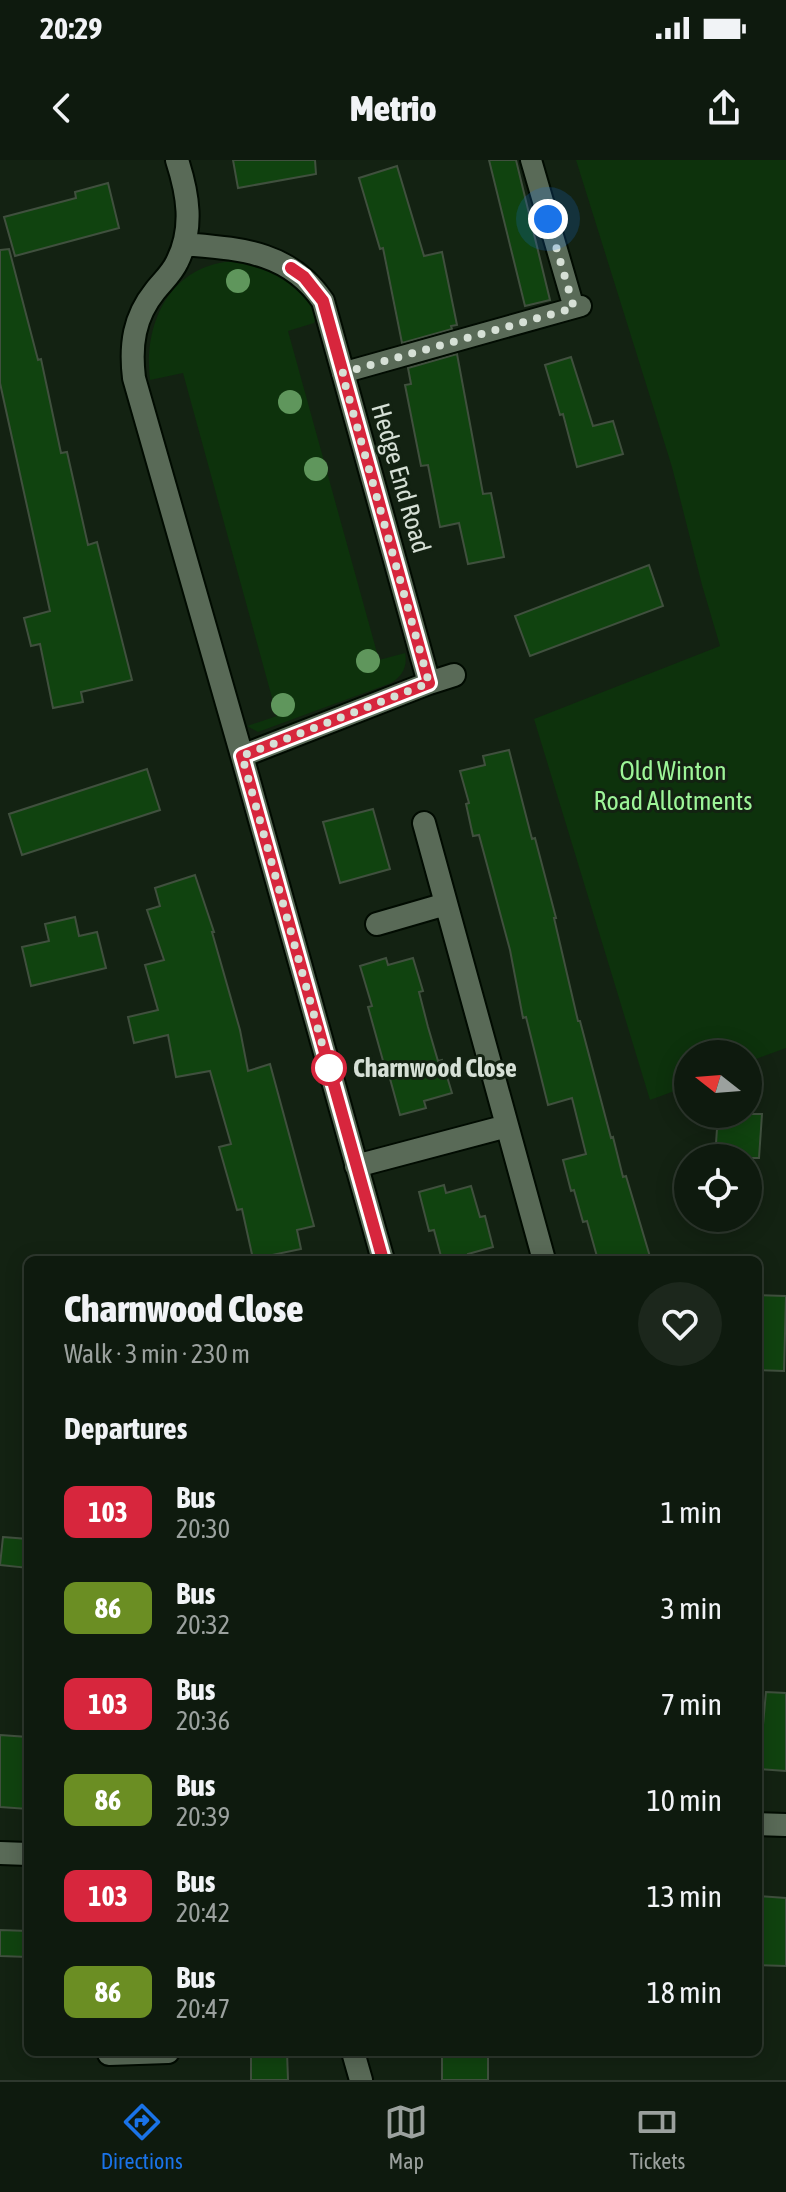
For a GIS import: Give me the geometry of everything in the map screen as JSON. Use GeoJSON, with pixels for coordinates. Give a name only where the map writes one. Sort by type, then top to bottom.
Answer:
{"type":"FeatureCollection","features":[{"type":"Feature","properties":{"kind":"street"},"geometry":{"type":"LineString","coordinates":[[177,160],[189,209],[188,226],[178,260],[143,308],[138,320],[132,356],[134,378],[382,1256]]}},
{"type":"Feature","properties":{"kind":"street","name":"Hedge End Road"},"geometry":{"type":"LineString","coordinates":[[184,244],[232,250],[278,261],[304,277],[323,301],[429,683]]}},
{"type":"Feature","properties":{"kind":"street"},"geometry":{"type":"LineString","coordinates":[[242,756],[454,675]]}},
{"type":"Feature","properties":{"kind":"street"},"geometry":{"type":"LineString","coordinates":[[424,823],[543,1256]]}},
{"type":"Feature","properties":{"kind":"street"},"geometry":{"type":"LineString","coordinates":[[377,924],[446,904]]}},
{"type":"Feature","properties":{"kind":"street"},"geometry":{"type":"LineString","coordinates":[[356,1166],[507,1126]]}},
{"type":"Feature","properties":{"kind":"street"},"geometry":{"type":"LineString","coordinates":[[762,1824],[786,1825]]}},
{"type":"Feature","properties":{"kind":"street"},"geometry":{"type":"LineString","coordinates":[[0,1853],[24,1854]]}},
{"type":"Feature","properties":{"kind":"street"},"geometry":{"type":"LineString","coordinates":[[354,2056],[361,2080]]}},
{"type":"Feature","properties":{"kind":"lane"},"geometry":{"type":"LineString","coordinates":[[342,373],[578,307],[531,160]]}},
{"type":"Feature","properties":{"kind":"green space","name":"Old Winton Road Allotments"},"geometry":{"type":"Polygon","coordinates":[[[576,160],[786,160],[786,1048],[762,1057],[762,1040],[674,1040],[674,1091],[650,1100],[534,719],[720,646],[672,467],[576,160]]]}},
{"type":"Feature","properties":{"kind":"green space"},"geometry":{"type":"Polygon","coordinates":[[[235,261],[280,273],[300,288],[315,309],[314,323],[288,331],[379,660],[405,653],[406,658],[403,671],[391,683],[258,732],[247,726],[277,716],[183,373],[150,380],[151,337],[166,300],[178,285],[194,273],[235,261]]]}},
{"type":"Feature","properties":{"kind":"building"},"geometry":{"type":"Polygon","coordinates":[[[233,160],[315,160],[316,174],[238,188],[233,160]]]}},
{"type":"Feature","properties":{"kind":"building"},"geometry":{"type":"Polygon","coordinates":[[[489,160],[516,160],[550,300],[525,306],[489,160]]]}},
{"type":"Feature","properties":{"kind":"building"},"geometry":{"type":"Polygon","coordinates":[[[397,166],[424,256],[442,252],[457,325],[402,343],[383,248],[380,249],[359,178],[397,166]]]}},
{"type":"Feature","properties":{"kind":"building"},"geometry":{"type":"Polygon","coordinates":[[[108,183],[119,228],[15,256],[4,217],[76,198],[75,192],[108,183]]]}},
{"type":"Feature","properties":{"kind":"building"},"geometry":{"type":"Polygon","coordinates":[[[9,249],[38,360],[41,359],[61,453],[67,452],[88,545],[97,542],[132,680],[81,692],[83,702],[53,708],[40,644],[31,646],[24,618],[50,611],[0,383],[0,250],[9,249]]]}},
{"type":"Feature","properties":{"kind":"building"},"geometry":{"type":"Polygon","coordinates":[[[457,354],[483,494],[491,493],[504,557],[468,564],[459,523],[440,527],[428,465],[421,466],[405,385],[411,384],[408,368],[457,354]]]}},
{"type":"Feature","properties":{"kind":"building"},"geometry":{"type":"Polygon","coordinates":[[[571,357],[593,426],[613,421],[623,454],[577,467],[563,414],[560,415],[545,365],[571,357]]]}},
{"type":"Feature","properties":{"kind":"building"},"geometry":{"type":"Polygon","coordinates":[[[649,565],[663,606],[530,656],[515,616],[649,565]]]}},
{"type":"Feature","properties":{"kind":"building"},"geometry":{"type":"Polygon","coordinates":[[[509,750],[556,918],[578,1021],[611,1138],[650,1256],[597,1256],[587,1221],[583,1222],[574,1190],[571,1191],[563,1160],[586,1154],[572,1098],[548,1105],[526,1017],[523,1018],[510,950],[479,835],[473,836],[466,804],[469,803],[460,771],[485,765],[483,756],[509,750]]]}},
{"type":"Feature","properties":{"kind":"building"},"geometry":{"type":"Polygon","coordinates":[[[147,769],[160,810],[22,855],[9,814],[147,769]]]}},
{"type":"Feature","properties":{"kind":"building"},"geometry":{"type":"Polygon","coordinates":[[[373,809],[390,869],[340,883],[323,822],[373,809]]]}},
{"type":"Feature","properties":{"kind":"building"},"geometry":{"type":"Polygon","coordinates":[[[195,875],[214,932],[248,1071],[270,1064],[314,1226],[297,1230],[301,1249],[252,1256],[242,1209],[237,1210],[219,1147],[231,1144],[210,1071],[176,1077],[168,1035],[134,1043],[128,1017],[158,1010],[145,965],[164,960],[147,910],[160,906],[155,888],[195,875]]]}},
{"type":"Feature","properties":{"kind":"building"},"geometry":{"type":"Polygon","coordinates":[[[75,917],[79,936],[97,932],[106,968],[31,986],[22,947],[49,941],[45,924],[75,917]]]}},
{"type":"Feature","properties":{"kind":"building"},"geometry":{"type":"Polygon","coordinates":[[[386,958],[388,965],[413,958],[423,991],[419,992],[428,1027],[452,1093],[424,1101],[426,1108],[400,1115],[368,1007],[372,1006],[360,966],[386,958]]]}},
{"type":"Feature","properties":{"kind":"building"},"geometry":{"type":"Polygon","coordinates":[[[717,1128],[761,1128],[760,1144],[716,1144],[717,1128]]]}},
{"type":"Feature","properties":{"kind":"building"},"geometry":{"type":"Polygon","coordinates":[[[444,1185],[446,1193],[471,1186],[480,1217],[485,1216],[493,1247],[468,1256],[441,1256],[434,1230],[429,1231],[419,1192],[444,1185]]]}},
{"type":"Feature","properties":{"kind":"building"},"geometry":{"type":"Polygon","coordinates":[[[762,1295],[786,1296],[784,1371],[762,1370],[762,1295]]]}},
{"type":"Feature","properties":{"kind":"building"},"geometry":{"type":"Polygon","coordinates":[[[3,1537],[24,1539],[24,1568],[0,1565],[3,1537]]]}},
{"type":"Feature","properties":{"kind":"building"},"geometry":{"type":"Polygon","coordinates":[[[766,1692],[786,1693],[786,1771],[762,1769],[766,1692]]]}},
{"type":"Feature","properties":{"kind":"building"},"geometry":{"type":"Polygon","coordinates":[[[0,1735],[24,1737],[24,1809],[0,1807],[0,1735]]]}},
{"type":"Feature","properties":{"kind":"building"},"geometry":{"type":"Polygon","coordinates":[[[762,1896],[786,1898],[786,1966],[762,1965],[762,1896]]]}},
{"type":"Feature","properties":{"kind":"building"},"geometry":{"type":"Polygon","coordinates":[[[0,1930],[24,1931],[24,1957],[0,1956],[0,1930]]]}},
{"type":"Feature","properties":{"kind":"building"},"geometry":{"type":"Polygon","coordinates":[[[251,2056],[287,2056],[288,2080],[251,2080],[251,2056]]]}},
{"type":"Feature","properties":{"kind":"building"},"geometry":{"type":"Polygon","coordinates":[[[442,2056],[488,2056],[488,2080],[442,2080],[442,2056]]]}},
{"type":"Feature","properties":{"kind":"bus line","name":"103"},"geometry":{"type":"LineString","coordinates":[[291,268],[304,277],[323,301],[429,683],[242,756],[382,1256]]}},
{"type":"Feature","properties":{"kind":"place","name":"Charnwood Close"},"geometry":{"type":"Point","coordinates":[329,1068]}},
{"type":"Feature","properties":{"kind":"route"},"geometry":{"type":"LineString","coordinates":[[329,1068],[331,1076],[242,756],[429,683],[342,373],[574,308],[548,219]]}}]}
